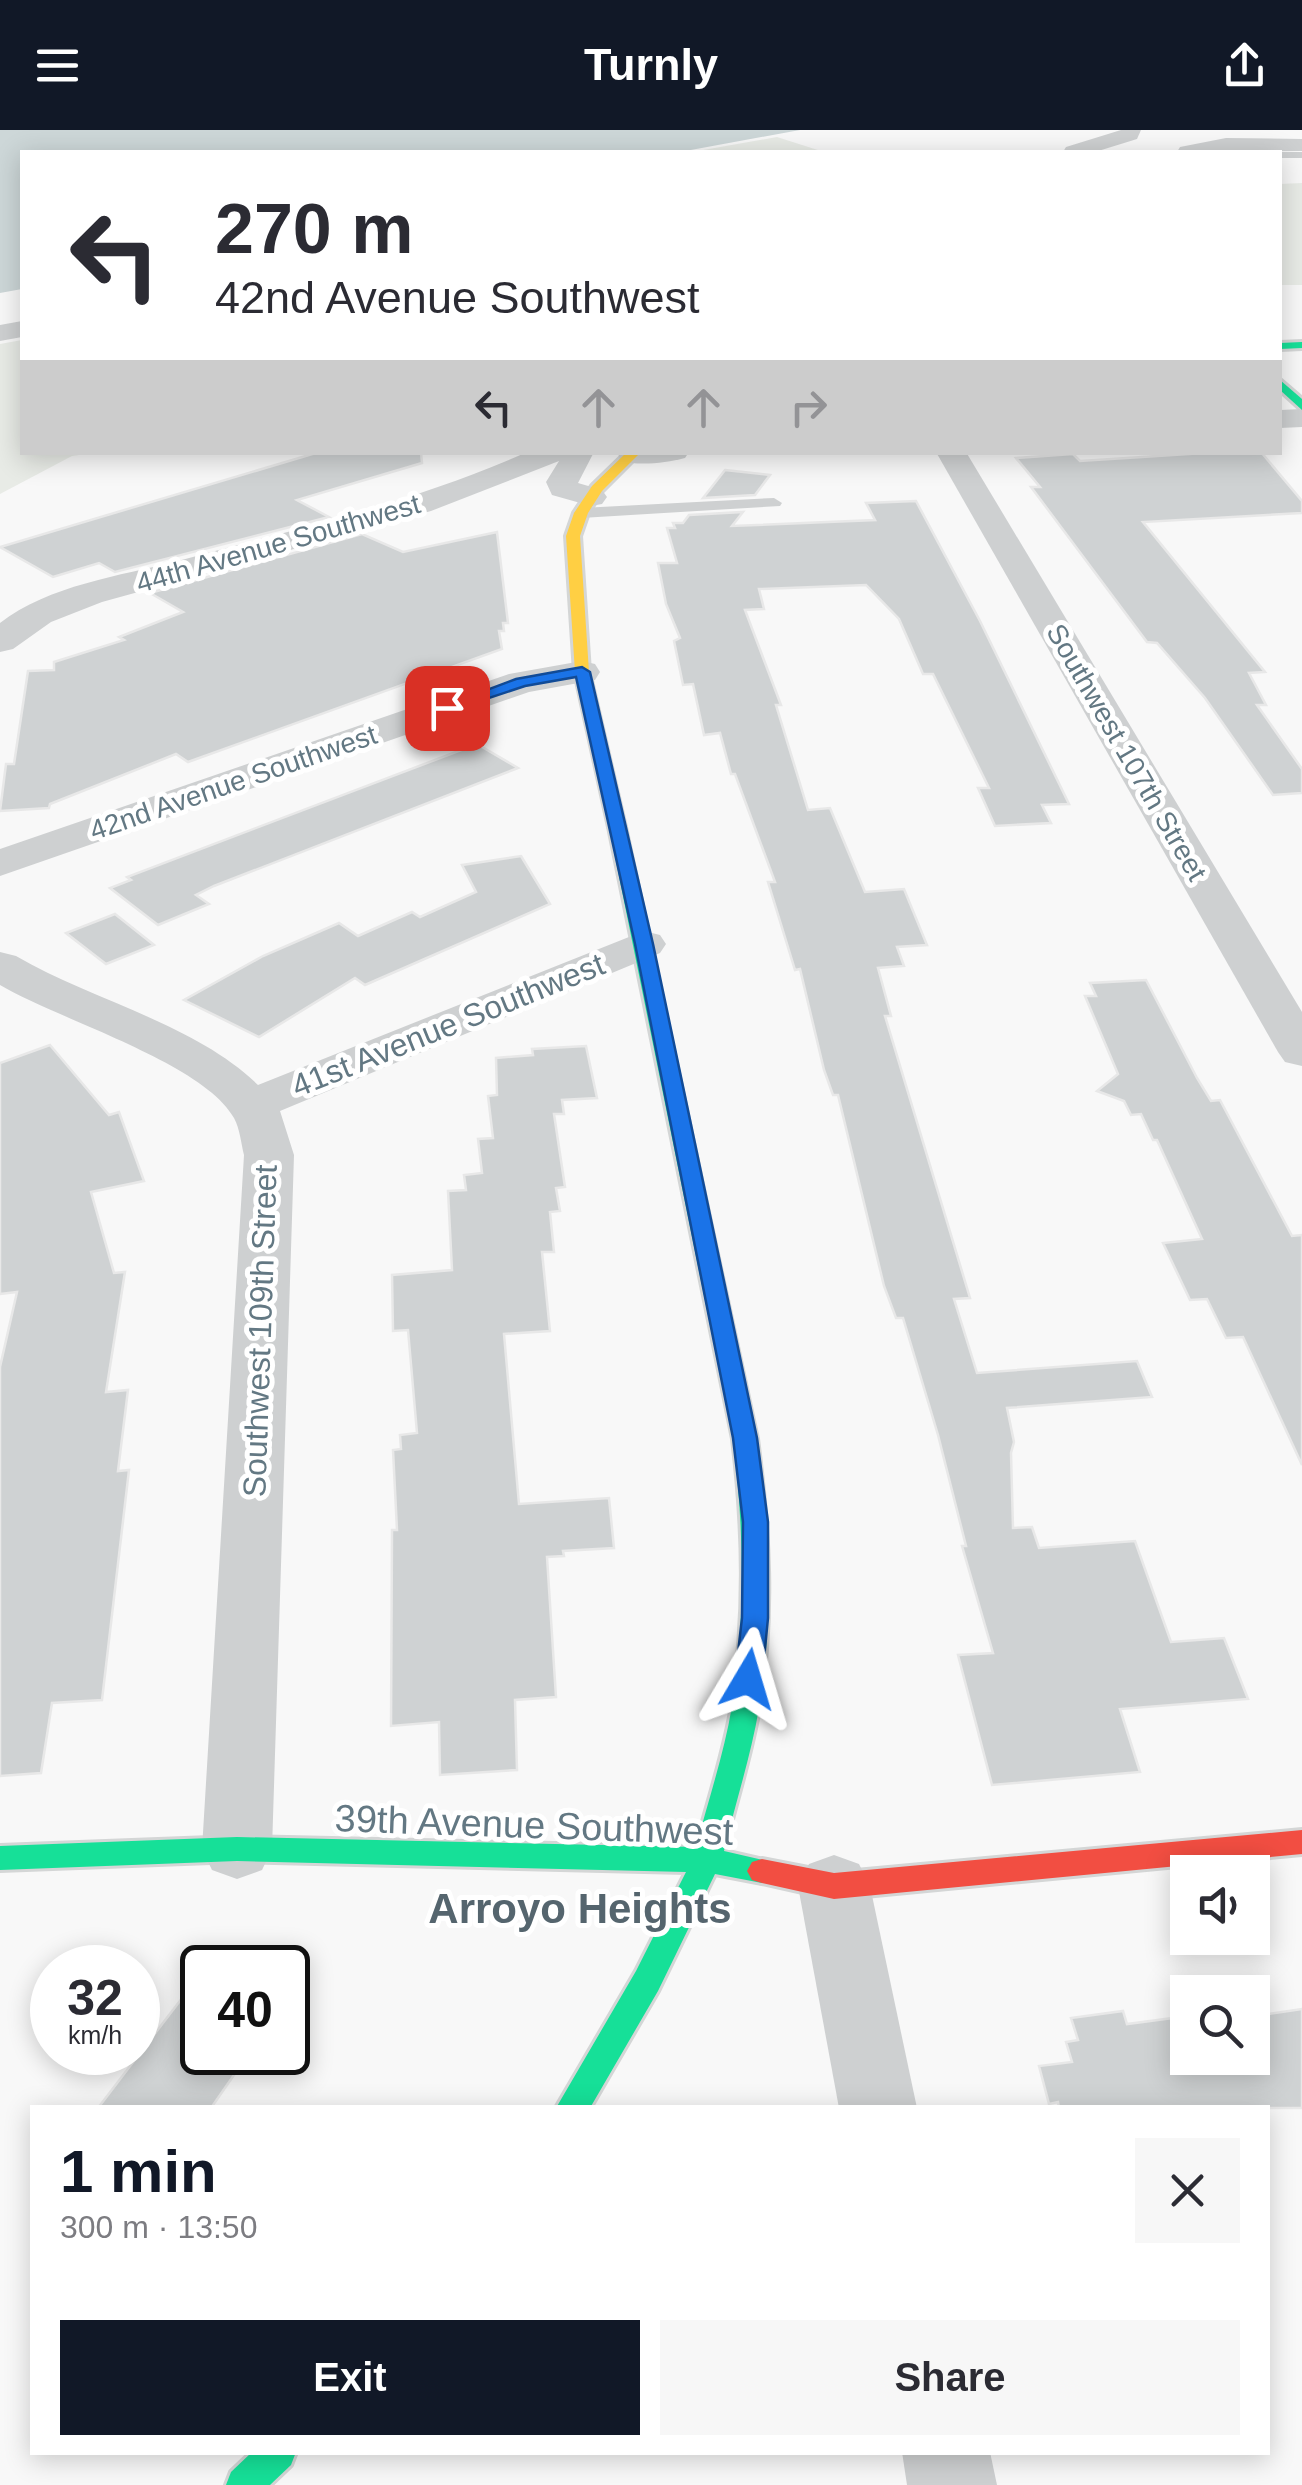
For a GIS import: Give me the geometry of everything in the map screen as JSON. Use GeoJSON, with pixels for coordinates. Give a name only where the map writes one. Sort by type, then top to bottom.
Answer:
{"type":"FeatureCollection","features":[{"type":"Feature","properties":{"kind":"street"},"geometry":{"type":"LineString","coordinates":[[1081,150],[1130,135],[1131,130]]}},
{"type":"Feature","properties":{"kind":"street"},"geometry":{"type":"LineString","coordinates":[[1199,150],[1226,144],[1302,145]]}},
{"type":"Feature","properties":{"kind":"street"},"geometry":{"type":"LineString","coordinates":[[1282,384],[1302,406]]}},
{"type":"Feature","properties":{"kind":"street","name":"44th Avenue Southwest"},"geometry":{"type":"LineString","coordinates":[[2,638],[30,620],[89,596],[410,506],[483,483],[545,455]]}},
{"type":"Feature","properties":{"kind":"street"},"geometry":{"type":"LineString","coordinates":[[577,455],[562,482],[563,488],[586,505]]}},
{"type":"Feature","properties":{"kind":"street"},"geometry":{"type":"LineString","coordinates":[[574,2105],[647,1981],[708,1860],[744,1709],[755,1618],[756,1522],[745,1438],[644,944],[582,672],[573,536],[586,505],[632,455]]}},
{"type":"Feature","properties":{"kind":"street","name":"Southwest 107th Street"},"geometry":{"type":"LineString","coordinates":[[953,455],[1302,1052]]}},
{"type":"Feature","properties":{"kind":"street","name":"42nd Avenue Southwest"},"geometry":{"type":"LineString","coordinates":[[0,863],[522,682],[582,672]]}},
{"type":"Feature","properties":{"kind":"street","name":"41st Avenue Southwest"},"geometry":{"type":"LineString","coordinates":[[252,1105],[644,944]]}},
{"type":"Feature","properties":{"kind":"street","name":"Southwest 109th Street"},"geometry":{"type":"LineString","coordinates":[[0,966],[69,1005],[216,1072],[252,1105],[263,1125],[269,1155],[237,1849]]}},
{"type":"Feature","properties":{"kind":"street","name":"39th Avenue Southwest"},"geometry":{"type":"LineString","coordinates":[[0,1858],[237,1849],[708,1860],[834,1886],[1302,1842]]}},
{"type":"Feature","properties":{"kind":"street"},"geometry":{"type":"LineString","coordinates":[[834,1886],[877,2105]]}},
{"type":"Feature","properties":{"kind":"street"},"geometry":{"type":"LineString","coordinates":[[244,2485],[275,2455]]}},
{"type":"Feature","properties":{"kind":"street"},"geometry":{"type":"LineString","coordinates":[[947,2455],[952,2485]]}},
{"type":"Feature","properties":{"kind":"lane"},"geometry":{"type":"LineString","coordinates":[[586,505],[774,503]]}},
{"type":"Feature","properties":{"kind":"shaded area"},"geometry":{"type":"Polygon","coordinates":[[[0,130],[800,130],[691,150],[20,150],[20,289],[0,293],[0,130]]]}},
{"type":"Feature","properties":{"kind":"shaded area"},"geometry":{"type":"Polygon","coordinates":[[[777,137],[818,150],[703,150],[777,137]]]}},
{"type":"Feature","properties":{"kind":"shaded area"},"geometry":{"type":"Polygon","coordinates":[[[1302,183],[1302,285],[1282,285],[1282,184],[1302,183]]]}},
{"type":"Feature","properties":{"kind":"shaded area"},"geometry":{"type":"Polygon","coordinates":[[[20,340],[20,455],[79,455],[0,494],[0,344],[20,340]]]}},
{"type":"Feature","properties":{"kind":"building"},"geometry":{"type":"Polygon","coordinates":[[[309,455],[421,455],[422,463],[297,500],[329,517],[115,572],[99,563],[53,577],[0,547],[309,455]]]}},
{"type":"Feature","properties":{"kind":"building"},"geometry":{"type":"Polygon","coordinates":[[[1074,455],[1080,461],[1264,455],[1302,501],[1302,513],[1143,522],[1265,672],[1249,673],[1266,705],[1257,705],[1302,769],[1302,793],[1273,795],[1205,698],[1157,643],[1147,642],[1031,487],[1040,487],[1016,458],[1074,455]]]}},
{"type":"Feature","properties":{"kind":"building"},"geometry":{"type":"Polygon","coordinates":[[[725,470],[770,475],[755,495],[703,498],[725,470]]]}},
{"type":"Feature","properties":{"kind":"building"},"geometry":{"type":"Polygon","coordinates":[[[916,501],[980,621],[1069,804],[1042,805],[1051,823],[995,826],[978,788],[989,788],[933,674],[923,674],[899,619],[866,585],[759,589],[764,609],[745,610],[781,705],[776,705],[808,810],[830,808],[865,892],[904,889],[927,945],[897,947],[904,966],[878,968],[891,1016],[885,1016],[970,1298],[954,1299],[977,1373],[1137,1361],[1152,1397],[1007,1408],[1014,1442],[1013,1528],[1032,1527],[1039,1548],[1135,1541],[1171,1642],[1224,1638],[1248,1699],[1120,1709],[1140,1772],[992,1785],[958,1655],[993,1653],[962,1546],[966,1546],[938,1435],[903,1318],[896,1318],[884,1286],[838,1095],[833,1095],[824,1070],[800,969],[795,970],[768,882],[775,882],[735,774],[731,774],[720,733],[704,735],[693,684],[683,685],[674,641],[680,638],[666,604],[658,563],[677,563],[667,528],[675,528],[673,523],[683,523],[689,515],[743,512],[732,526],[875,520],[866,503],[916,501]]]}},
{"type":"Feature","properties":{"kind":"building"},"geometry":{"type":"Polygon","coordinates":[[[497,532],[508,623],[503,623],[504,631],[499,631],[502,649],[188,762],[176,754],[50,804],[49,808],[0,811],[6,764],[14,764],[28,671],[54,670],[54,662],[124,640],[119,637],[183,612],[150,593],[362,534],[403,552],[497,532]]]}},
{"type":"Feature","properties":{"kind":"building"},"geometry":{"type":"Polygon","coordinates":[[[477,744],[518,768],[214,886],[196,895],[209,904],[158,925],[110,888],[131,880],[127,877],[477,744]]]}},
{"type":"Feature","properties":{"kind":"building"},"geometry":{"type":"Polygon","coordinates":[[[521,856],[550,904],[365,985],[355,978],[259,1037],[184,1000],[263,956],[339,923],[358,936],[412,912],[420,917],[476,892],[462,865],[521,856]]]}},
{"type":"Feature","properties":{"kind":"building"},"geometry":{"type":"Polygon","coordinates":[[[115,914],[154,945],[106,964],[66,933],[115,914]]]}},
{"type":"Feature","properties":{"kind":"building"},"geometry":{"type":"Polygon","coordinates":[[[1146,980],[1211,1101],[1220,1100],[1292,1236],[1302,1235],[1302,1465],[1243,1337],[1226,1338],[1207,1299],[1190,1300],[1163,1243],[1202,1239],[1157,1140],[1153,1140],[1141,1114],[1131,1115],[1124,1101],[1097,1091],[1118,1074],[1085,996],[1096,996],[1090,983],[1146,980]]]}},
{"type":"Feature","properties":{"kind":"building"},"geometry":{"type":"Polygon","coordinates":[[[50,1045],[109,1115],[119,1112],[144,1181],[91,1192],[114,1273],[125,1272],[106,1392],[128,1390],[118,1471],[129,1470],[102,1700],[52,1703],[41,1773],[0,1776],[0,1367],[17,1292],[0,1294],[0,1063],[50,1045]]]}},
{"type":"Feature","properties":{"kind":"building"},"geometry":{"type":"Polygon","coordinates":[[[586,1046],[597,1098],[562,1100],[564,1114],[554,1114],[565,1187],[556,1188],[560,1211],[550,1212],[554,1252],[542,1252],[550,1331],[504,1334],[519,1504],[609,1498],[614,1548],[563,1551],[564,1556],[547,1557],[556,1697],[515,1700],[517,1770],[440,1775],[439,1722],[391,1726],[392,1530],[397,1530],[393,1450],[401,1449],[400,1435],[417,1433],[408,1330],[393,1331],[392,1275],[452,1270],[448,1191],[466,1190],[464,1175],[482,1173],[478,1139],[493,1138],[488,1096],[497,1095],[496,1058],[533,1055],[532,1049],[586,1046]]]}},
{"type":"Feature","properties":{"kind":"building"},"geometry":{"type":"Polygon","coordinates":[[[180,2001],[180,2075],[234,2075],[213,2105],[100,2105],[123,2075],[160,2075],[160,2027],[180,2001]]]}},
{"type":"Feature","properties":{"kind":"building"},"geometry":{"type":"Polygon","coordinates":[[[1302,2009],[1302,2108],[1049,2104],[1039,2066],[1072,2062],[1066,2042],[1078,2040],[1071,2018],[1123,2011],[1127,2024],[1170,2018],[1170,2075],[1270,2075],[1270,2014],[1302,2009]]]}},
{"type":"Feature","properties":{"kind":"traffic: fast"},"geometry":{"type":"LineString","coordinates":[[1282,346],[1302,345]]}},
{"type":"Feature","properties":{"kind":"traffic: fast"},"geometry":{"type":"LineString","coordinates":[[1282,385],[1302,406]]}},
{"type":"Feature","properties":{"kind":"traffic: fast"},"geometry":{"type":"LineString","coordinates":[[574,2105],[647,1981],[707,1860],[745,1709],[755,1618],[756,1522],[745,1439],[617,827]]}},
{"type":"Feature","properties":{"kind":"traffic: fast"},"geometry":{"type":"LineString","coordinates":[[0,1858],[237,1849],[707,1860],[762,1871]]}},
{"type":"Feature","properties":{"kind":"traffic: fast"},"geometry":{"type":"LineString","coordinates":[[244,2485],[275,2455]]}},
{"type":"Feature","properties":{"kind":"traffic: slow"},"geometry":{"type":"LineString","coordinates":[[617,827],[582,672],[573,536],[581,513],[597,489],[632,455]]}},
{"type":"Feature","properties":{"kind":"traffic: jam"},"geometry":{"type":"LineString","coordinates":[[762,1871],[834,1886],[1302,1842]]}},
{"type":"Feature","properties":{"kind":"district","name":"Arroyo Heights"},"geometry":{"type":"Point","coordinates":[580,1908]}},
{"type":"Feature","properties":{"kind":"route"},"geometry":{"type":"LineString","coordinates":[[447,708],[522,682],[582,672],[644,944],[745,1438],[756,1522],[755,1618],[748,1679]]}}]}
